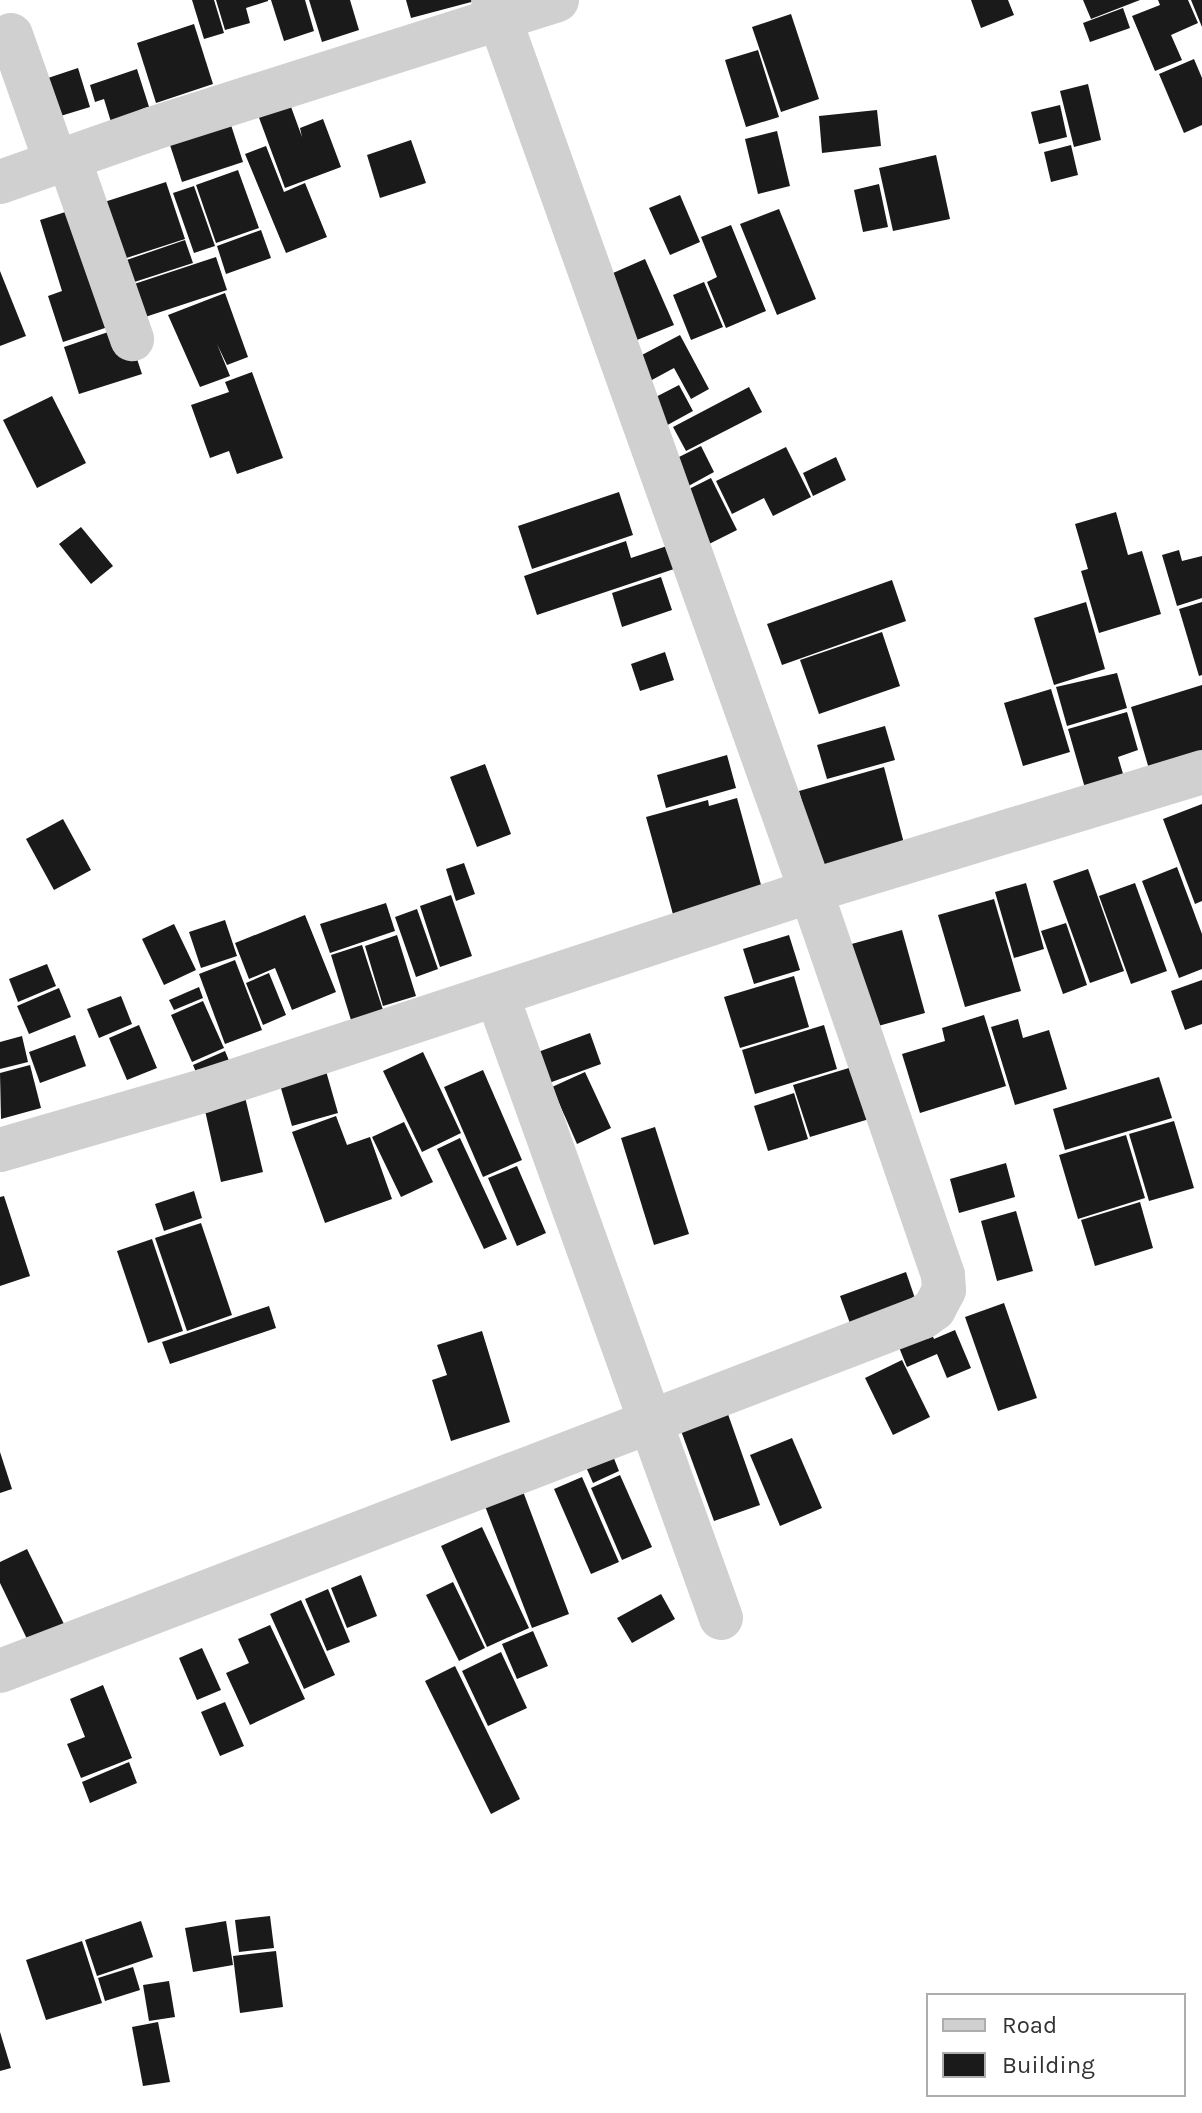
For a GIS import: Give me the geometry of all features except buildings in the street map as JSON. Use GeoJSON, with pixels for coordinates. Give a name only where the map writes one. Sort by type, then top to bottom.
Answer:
{"type":"FeatureCollection","features":[{"type":"Feature","properties":{"kind":"street"},"geometry":{"type":"LineString","coordinates":[[0,182],[496,9],[557,0]]}},
{"type":"Feature","properties":{"kind":"street"},"geometry":{"type":"LineString","coordinates":[[0,1671],[923,1317],[934,1309],[944,1290],[943,1275],[811,891],[496,9]]}},
{"type":"Feature","properties":{"kind":"street"},"geometry":{"type":"LineString","coordinates":[[11,35],[132,339]]}},
{"type":"Feature","properties":{"kind":"street"},"geometry":{"type":"LineString","coordinates":[[0,1150],[203,1091],[811,891],[1202,772]]}},
{"type":"Feature","properties":{"kind":"street"},"geometry":{"type":"LineString","coordinates":[[497,995],[721,1618]]}}]}
